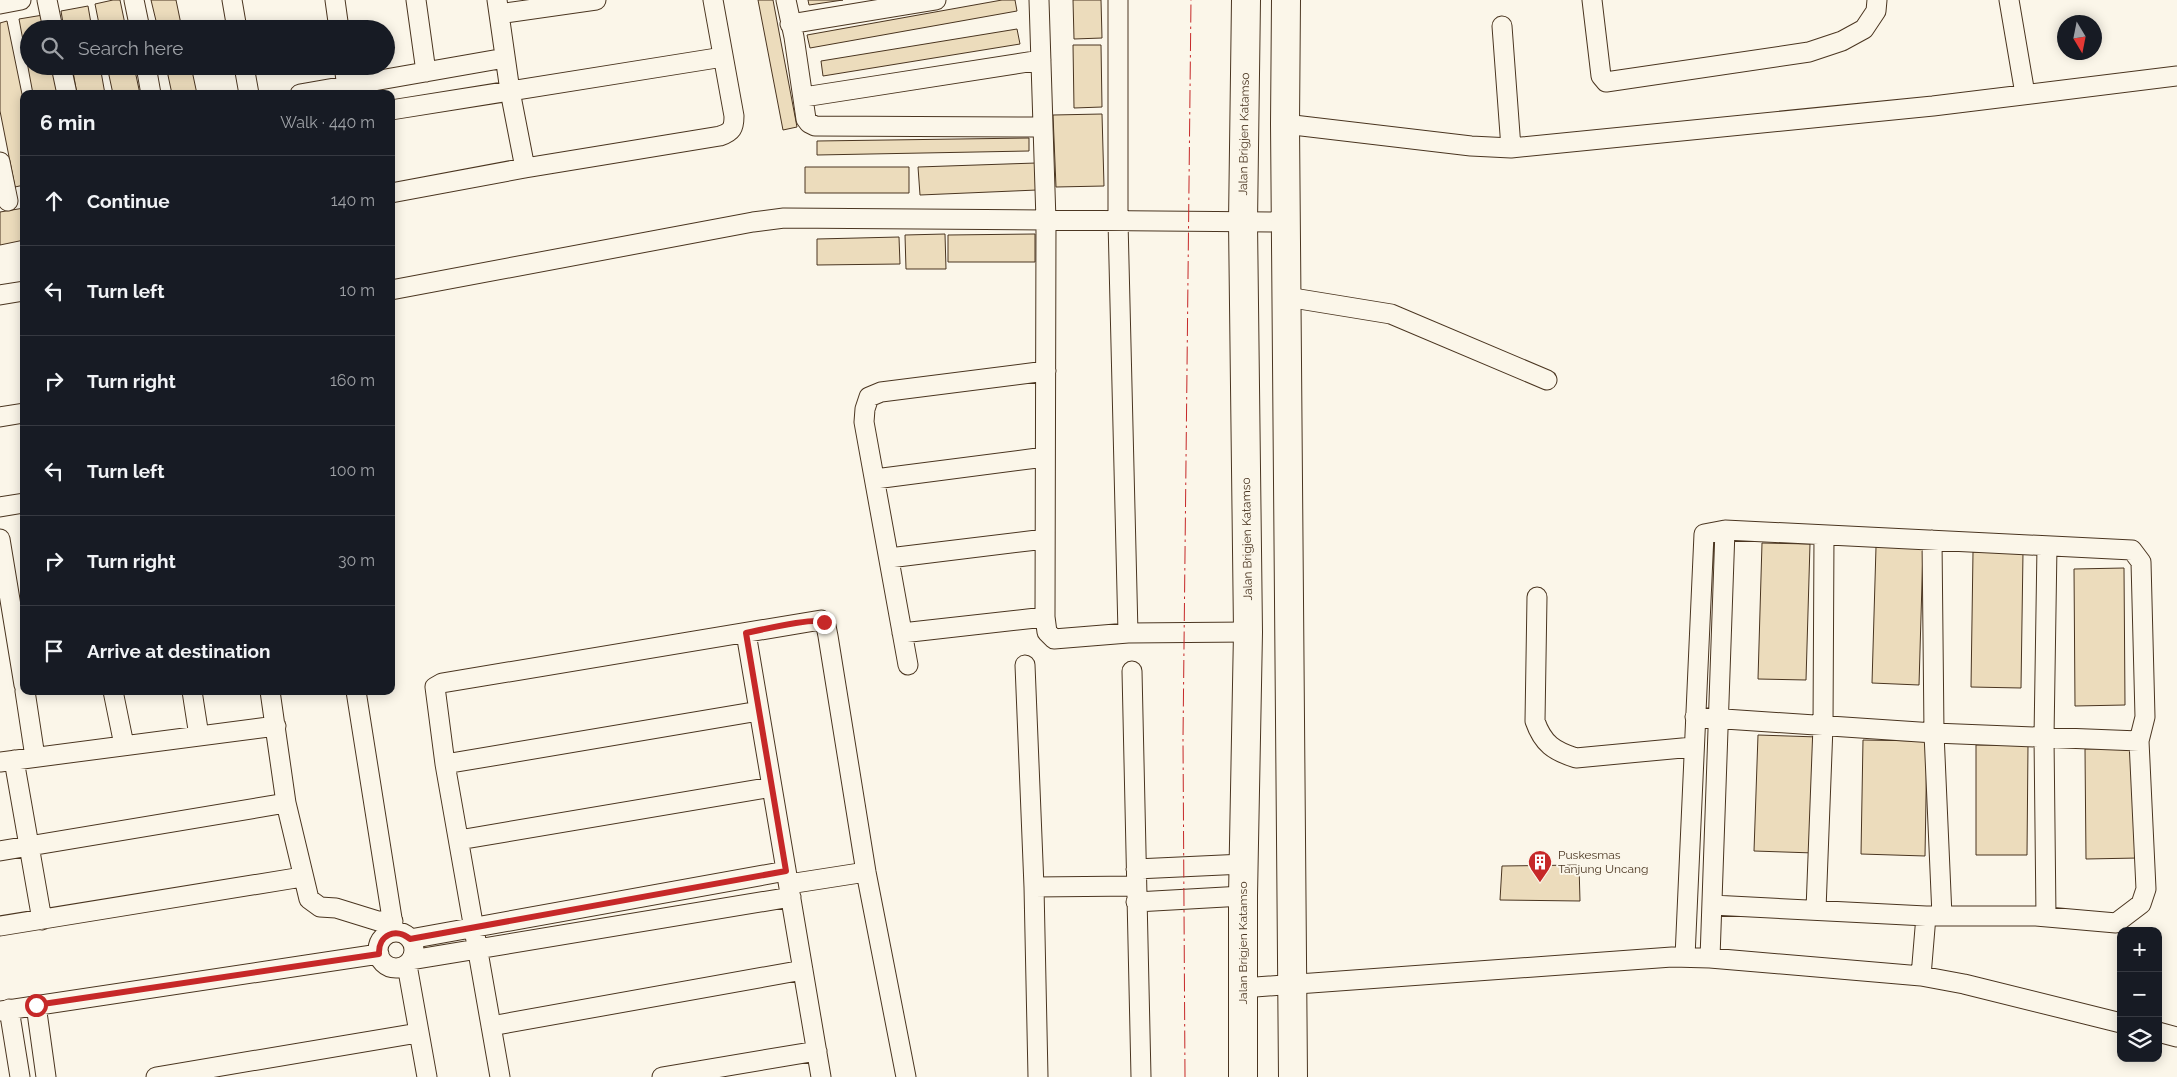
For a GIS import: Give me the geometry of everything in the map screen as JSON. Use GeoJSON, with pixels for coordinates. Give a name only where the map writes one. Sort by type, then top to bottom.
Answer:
{"type":"FeatureCollection","features":[{"type":"Feature","properties":{"kind":"highway","name":"Jalan Brigjen Katamso"},"geometry":{"type":"LineString","coordinates":[[1243,1077],[1243,896],[1248,632],[1243,222],[1246,0]]}},
{"type":"Feature","properties":{"kind":"highway"},"geometry":{"type":"LineString","coordinates":[[1286,0],[1285,124],[1294,1077]]}},
{"type":"Feature","properties":{"kind":"street"},"geometry":{"type":"LineString","coordinates":[[0,4],[20,0]]}},
{"type":"Feature","properties":{"kind":"street"},"geometry":{"type":"LineString","coordinates":[[47,0],[51,20]]}},
{"type":"Feature","properties":{"kind":"street"},"geometry":{"type":"LineString","coordinates":[[134,0],[138,20]]}},
{"type":"Feature","properties":{"kind":"street"},"geometry":{"type":"LineString","coordinates":[[232,0],[235,20]]}},
{"type":"Feature","properties":{"kind":"street"},"geometry":{"type":"LineString","coordinates":[[335,0],[338,20]]}},
{"type":"Feature","properties":{"kind":"street"},"geometry":{"type":"LineString","coordinates":[[416,0],[426,72]]}},
{"type":"Feature","properties":{"kind":"street"},"geometry":{"type":"LineString","coordinates":[[526,168],[510,91],[498,7],[596,0]]}},
{"type":"Feature","properties":{"kind":"street"},"geometry":{"type":"LineString","coordinates":[[395,192],[526,168],[720,136],[730,132],[734,127],[734,116],[713,0]]}},
{"type":"Feature","properties":{"kind":"street"},"geometry":{"type":"LineString","coordinates":[[786,0],[804,97],[806,118],[809,123],[815,126],[1043,127]]}},
{"type":"Feature","properties":{"kind":"street"},"geometry":{"type":"LineString","coordinates":[[790,24],[936,0]]}},
{"type":"Feature","properties":{"kind":"street"},"geometry":{"type":"LineString","coordinates":[[1039,0],[1046,221],[1045,617],[1047,632],[1054,639],[1128,633],[1248,632]]}},
{"type":"Feature","properties":{"kind":"street"},"geometry":{"type":"LineString","coordinates":[[1118,0],[1118,221],[1128,633]]}},
{"type":"Feature","properties":{"kind":"street"},"geometry":{"type":"LineString","coordinates":[[1592,0],[1601,76],[1606,82],[1808,52],[1842,41],[1864,29],[1876,11],[1878,0]]}},
{"type":"Feature","properties":{"kind":"street"},"geometry":{"type":"LineString","coordinates":[[2009,0],[2025,94]]}},
{"type":"Feature","properties":{"kind":"street"},"geometry":{"type":"LineString","coordinates":[[1502,26],[1511,148]]}},
{"type":"Feature","properties":{"kind":"street"},"geometry":{"type":"LineString","coordinates":[[395,109],[723,57]]}},
{"type":"Feature","properties":{"kind":"street"},"geometry":{"type":"LineString","coordinates":[[345,75],[347,89],[505,58]]}},
{"type":"Feature","properties":{"kind":"street"},"geometry":{"type":"LineString","coordinates":[[804,97],[1041,60]]}},
{"type":"Feature","properties":{"kind":"street"},"geometry":{"type":"LineString","coordinates":[[63,75],[66,90]]}},
{"type":"Feature","properties":{"kind":"street"},"geometry":{"type":"LineString","coordinates":[[148,75],[150,90]]}},
{"type":"Feature","properties":{"kind":"street"},"geometry":{"type":"LineString","coordinates":[[246,75],[248,90]]}},
{"type":"Feature","properties":{"kind":"street"},"geometry":{"type":"LineString","coordinates":[[1285,124],[1463,145],[1511,148],[1933,106],[2177,76]]}},
{"type":"Feature","properties":{"kind":"street"},"geometry":{"type":"LineString","coordinates":[[0,162],[11,201]]}},
{"type":"Feature","properties":{"kind":"street"},"geometry":{"type":"LineString","coordinates":[[395,289],[776,219],[1286,222]]}},
{"type":"Feature","properties":{"kind":"street"},"geometry":{"type":"LineString","coordinates":[[0,295],[20,292]]}},
{"type":"Feature","properties":{"kind":"street"},"geometry":{"type":"LineString","coordinates":[[1287,298],[1392,314],[1547,380]]}},
{"type":"Feature","properties":{"kind":"street"},"geometry":{"type":"LineString","coordinates":[[908,665],[864,422],[865,409],[869,397],[881,392],[1046,371]]}},
{"type":"Feature","properties":{"kind":"street"},"geometry":{"type":"LineString","coordinates":[[0,417],[20,414]]}},
{"type":"Feature","properties":{"kind":"street"},"geometry":{"type":"LineString","coordinates":[[875,479],[1045,457]]}},
{"type":"Feature","properties":{"kind":"street"},"geometry":{"type":"LineString","coordinates":[[0,507],[20,504]]}},
{"type":"Feature","properties":{"kind":"street"},"geometry":{"type":"LineString","coordinates":[[1685,957],[1703,535],[1706,532],[1725,530],[2132,550],[2141,562],[2145,717],[2139,741],[2146,889],[2141,904],[2116,923],[2046,917],[1934,916],[1712,905]]}},
{"type":"Feature","properties":{"kind":"street"},"geometry":{"type":"LineString","coordinates":[[1710,958],[1725,530]]}},
{"type":"Feature","properties":{"kind":"street"},"geometry":{"type":"LineString","coordinates":[[1816,910],[1823,726],[1824,535]]}},
{"type":"Feature","properties":{"kind":"street"},"geometry":{"type":"LineString","coordinates":[[0,539],[20,661]]}},
{"type":"Feature","properties":{"kind":"street"},"geometry":{"type":"LineString","coordinates":[[889,558],[1045,540]]}},
{"type":"Feature","properties":{"kind":"street"},"geometry":{"type":"LineString","coordinates":[[1921,976],[1934,916],[1932,540]]}},
{"type":"Feature","properties":{"kind":"street"},"geometry":{"type":"LineString","coordinates":[[2046,917],[2044,737],[2047,546]]}},
{"type":"Feature","properties":{"kind":"street"},"geometry":{"type":"LineString","coordinates":[[1537,597],[1535,721],[1540,736],[1548,744],[1560,753],[1576,758],[1693,746]]}},
{"type":"Feature","properties":{"kind":"street"},"geometry":{"type":"LineString","coordinates":[[902,633],[1045,617]]}},
{"type":"Feature","properties":{"kind":"street"},"geometry":{"type":"LineString","coordinates":[[500,1077],[445,764],[436,705],[435,687],[437,684],[821,620],[826,626],[866,872],[906,1077]]}},
{"type":"Feature","properties":{"kind":"street"},"geometry":{"type":"LineString","coordinates":[[746,633],[821,1077]]}},
{"type":"Feature","properties":{"kind":"street"},"geometry":{"type":"LineString","coordinates":[[1025,666],[1034,887],[1038,1077]]}},
{"type":"Feature","properties":{"kind":"street"},"geometry":{"type":"LineString","coordinates":[[1132,672],[1141,1077]]}},
{"type":"Feature","properties":{"kind":"street"},"geometry":{"type":"LineString","coordinates":[[26,695],[35,757]]}},
{"type":"Feature","properties":{"kind":"street"},"geometry":{"type":"LineString","coordinates":[[114,695],[124,745]]}},
{"type":"Feature","properties":{"kind":"street"},"geometry":{"type":"LineString","coordinates":[[193,695],[199,736]]}},
{"type":"Feature","properties":{"kind":"street"},"geometry":{"type":"LineString","coordinates":[[271,695],[286,803],[305,891],[314,905],[336,908],[378,921],[399,931],[414,949],[409,962],[426,1077]]}},
{"type":"Feature","properties":{"kind":"street"},"geometry":{"type":"LineString","coordinates":[[357,695],[399,931]]}},
{"type":"Feature","properties":{"kind":"street"},"geometry":{"type":"LineString","coordinates":[[445,764],[759,711]]}},
{"type":"Feature","properties":{"kind":"street"},"geometry":{"type":"LineString","coordinates":[[1695,717],[1934,733],[2139,741]]}},
{"type":"Feature","properties":{"kind":"street"},"geometry":{"type":"LineString","coordinates":[[42,920],[30,847],[4,760],[276,726]]}},
{"type":"Feature","properties":{"kind":"street"},"geometry":{"type":"LineString","coordinates":[[459,840],[772,786]]}},
{"type":"Feature","properties":{"kind":"street"},"geometry":{"type":"LineString","coordinates":[[0,851],[286,803]]}},
{"type":"Feature","properties":{"kind":"street"},"geometry":{"type":"LineString","coordinates":[[1136,886],[1244,864]]}},
{"type":"Feature","properties":{"kind":"street"},"geometry":{"type":"LineString","coordinates":[[789,884],[409,962],[402,967],[390,967],[385,964],[379,954],[380,942],[389,934],[399,931],[474,927],[866,872]]}},
{"type":"Feature","properties":{"kind":"street"},"geometry":{"type":"LineString","coordinates":[[0,926],[302,876]]}},
{"type":"Feature","properties":{"kind":"street"},"geometry":{"type":"LineString","coordinates":[[1034,887],[1136,886],[1243,896]]}},
{"type":"Feature","properties":{"kind":"street"},"geometry":{"type":"LineString","coordinates":[[20,1077],[5,1010],[379,954]]}},
{"type":"Feature","properties":{"kind":"street"},"geometry":{"type":"LineString","coordinates":[[1242,988],[1685,957],[1921,976],[1964,984],[2117,1022]]}},
{"type":"Feature","properties":{"kind":"street"},"geometry":{"type":"LineString","coordinates":[[491,1026],[803,970]]}},
{"type":"Feature","properties":{"kind":"street"},"geometry":{"type":"LineString","coordinates":[[36,1005],[46,1077]]}},
{"type":"Feature","properties":{"kind":"street"},"geometry":{"type":"LineString","coordinates":[[156,1077],[418,1033]]}},
{"type":"Feature","properties":{"kind":"street"},"geometry":{"type":"LineString","coordinates":[[2162,1033],[2177,1037]]}},
{"type":"Feature","properties":{"kind":"street"},"geometry":{"type":"LineString","coordinates":[[662,1077],[817,1051]]}},
{"type":"Feature","properties":{"kind":"building"},"geometry":{"type":"Polygon","coordinates":[[[120,0],[124,20],[98,20],[95,4],[120,0]]]}},
{"type":"Feature","properties":{"kind":"building"},"geometry":{"type":"Polygon","coordinates":[[[151,0],[176,0],[180,20],[156,20],[151,0]]]}},
{"type":"Feature","properties":{"kind":"building"},"geometry":{"type":"Polygon","coordinates":[[[758,0],[773,0],[797,127],[783,130],[758,0]]]}},
{"type":"Feature","properties":{"kind":"building"},"geometry":{"type":"Polygon","coordinates":[[[808,0],[843,0],[809,5],[808,0]]]}},
{"type":"Feature","properties":{"kind":"building"},"geometry":{"type":"Polygon","coordinates":[[[1002,0],[1015,0],[1017,11],[810,48],[807,35],[1002,0]]]}},
{"type":"Feature","properties":{"kind":"building"},"geometry":{"type":"Polygon","coordinates":[[[1073,0],[1101,0],[1102,38],[1074,39],[1073,0]]]}},
{"type":"Feature","properties":{"kind":"building"},"geometry":{"type":"Polygon","coordinates":[[[88,6],[90,20],[62,20],[61,11],[88,6]]]}},
{"type":"Feature","properties":{"kind":"building"},"geometry":{"type":"Polygon","coordinates":[[[43,15],[44,20],[20,20],[20,24],[19,19],[43,15]]]}},
{"type":"Feature","properties":{"kind":"building"},"geometry":{"type":"Polygon","coordinates":[[[7,21],[21,90],[20,186],[15,187],[0,111],[0,23],[7,21]]]}},
{"type":"Feature","properties":{"kind":"building"},"geometry":{"type":"Polygon","coordinates":[[[1017,29],[1020,44],[823,76],[821,61],[1017,29]]]}},
{"type":"Feature","properties":{"kind":"building"},"geometry":{"type":"Polygon","coordinates":[[[1073,45],[1101,45],[1102,107],[1074,108],[1073,45]]]}},
{"type":"Feature","properties":{"kind":"building"},"geometry":{"type":"Polygon","coordinates":[[[29,75],[55,75],[57,90],[32,90],[29,75]]]}},
{"type":"Feature","properties":{"kind":"building"},"geometry":{"type":"Polygon","coordinates":[[[74,75],[102,75],[104,90],[76,90],[74,75]]]}},
{"type":"Feature","properties":{"kind":"building"},"geometry":{"type":"Polygon","coordinates":[[[109,75],[136,75],[139,90],[112,90],[109,75]]]}},
{"type":"Feature","properties":{"kind":"building"},"geometry":{"type":"Polygon","coordinates":[[[168,75],[193,75],[196,90],[171,90],[168,75]]]}},
{"type":"Feature","properties":{"kind":"building"},"geometry":{"type":"Polygon","coordinates":[[[1102,114],[1104,186],[1056,187],[1053,115],[1102,114]]]}},
{"type":"Feature","properties":{"kind":"building"},"geometry":{"type":"Polygon","coordinates":[[[1029,138],[1029,151],[817,155],[817,141],[1029,138]]]}},
{"type":"Feature","properties":{"kind":"building"},"geometry":{"type":"Polygon","coordinates":[[[1036,163],[1037,190],[920,195],[918,167],[1036,163]]]}},
{"type":"Feature","properties":{"kind":"building"},"geometry":{"type":"Polygon","coordinates":[[[805,167],[909,167],[909,193],[805,193],[805,167]]]}},
{"type":"Feature","properties":{"kind":"building"},"geometry":{"type":"Polygon","coordinates":[[[20,209],[20,241],[0,245],[0,212],[20,209]]]}},
{"type":"Feature","properties":{"kind":"building"},"geometry":{"type":"Polygon","coordinates":[[[945,234],[946,269],[906,269],[905,235],[945,234]]]}},
{"type":"Feature","properties":{"kind":"building"},"geometry":{"type":"Polygon","coordinates":[[[1035,234],[1035,262],[948,262],[948,235],[1035,234]]]}},
{"type":"Feature","properties":{"kind":"building"},"geometry":{"type":"Polygon","coordinates":[[[899,237],[900,264],[817,265],[817,239],[899,237]]]}},
{"type":"Feature","properties":{"kind":"building"},"geometry":{"type":"Polygon","coordinates":[[[1762,543],[1810,544],[1806,680],[1758,679],[1762,543]]]}},
{"type":"Feature","properties":{"kind":"building"},"geometry":{"type":"Polygon","coordinates":[[[1876,547],[1923,548],[1919,685],[1872,683],[1876,547]]]}},
{"type":"Feature","properties":{"kind":"building"},"geometry":{"type":"Polygon","coordinates":[[[1973,552],[2023,552],[2021,688],[1971,687],[1973,552]]]}},
{"type":"Feature","properties":{"kind":"building"},"geometry":{"type":"Polygon","coordinates":[[[2124,568],[2125,705],[2075,706],[2074,569],[2124,568]]]}},
{"type":"Feature","properties":{"kind":"building"},"geometry":{"type":"Polygon","coordinates":[[[1758,735],[1818,737],[1814,853],[1754,851],[1758,735]]]}},
{"type":"Feature","properties":{"kind":"building"},"geometry":{"type":"Polygon","coordinates":[[[1863,740],[1927,741],[1925,856],[1861,854],[1863,740]]]}},
{"type":"Feature","properties":{"kind":"building"},"geometry":{"type":"Polygon","coordinates":[[[1976,745],[2028,745],[2027,855],[1976,855],[1976,745]]]}},
{"type":"Feature","properties":{"kind":"building"},"geometry":{"type":"Polygon","coordinates":[[[2136,748],[2138,858],[2086,859],[2085,749],[2136,748]]]}},
{"type":"Feature","properties":{"kind":"building","name":"Puskesmas Tanjung Uncang"},"geometry":{"type":"Polygon","coordinates":[[[1579,865],[1580,901],[1500,900],[1502,866],[1579,865]]]}},
{"type":"Feature","properties":{"kind":"power"},"geometry":{"type":"LineString","coordinates":[[1185,1077],[1183,739],[1191,0]]}},
{"type":"Feature","properties":{"kind":"place","name":"Puskesmas Tanjung Uncang"},"geometry":{"type":"Point","coordinates":[1540,883]}},
{"type":"Feature","properties":{"kind":"route"},"geometry":{"type":"LineString","coordinates":[[36,1005],[379,954],[380,942],[394,932],[406,935],[410,939],[786,871],[746,633],[806,622],[821,620],[824,622]]}}]}
